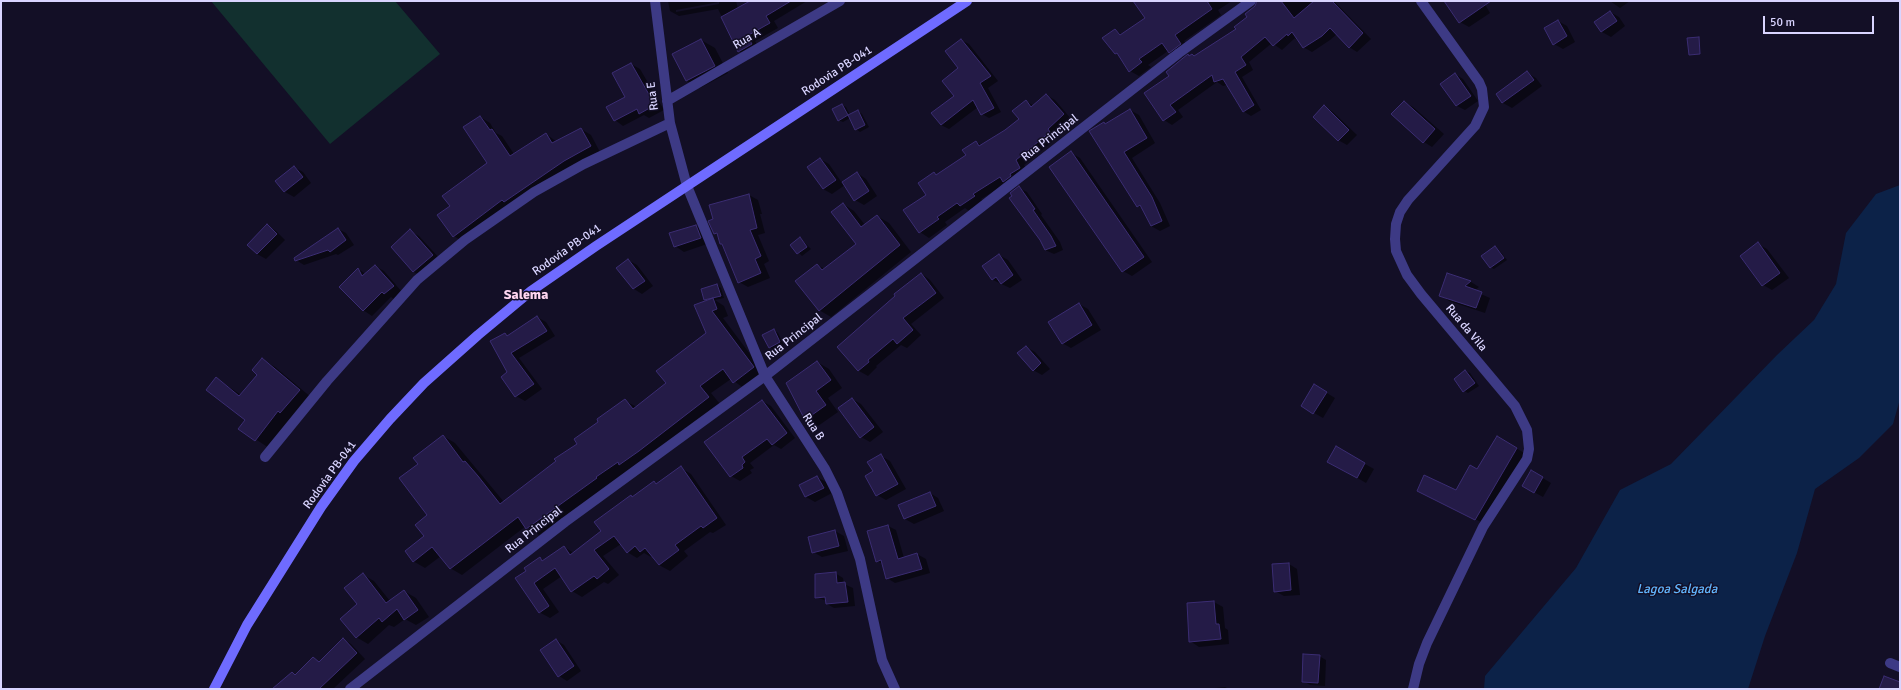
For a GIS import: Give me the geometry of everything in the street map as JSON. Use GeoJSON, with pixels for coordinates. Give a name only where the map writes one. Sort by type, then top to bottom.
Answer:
{"type":"FeatureCollection","features":[{"type":"Feature","properties":{"kind":"main road","name":"Rodovia PB-041"},"geometry":{"type":"LineString","coordinates":[[214,689],[248,625],[297,544],[354,461],[390,419],[430,378],[478,335],[531,291],[596,246],[967,1]]}},
{"type":"Feature","properties":{"kind":"street","name":"Rua E"},"geometry":{"type":"LineString","coordinates":[[655,1],[670,123],[687,186]]}},
{"type":"Feature","properties":{"kind":"street","name":"Rua A"},"geometry":{"type":"LineString","coordinates":[[667,101],[840,1]]}},
{"type":"Feature","properties":{"kind":"street","name":"Rua Principal"},"geometry":{"type":"LineString","coordinates":[[350,689],[564,522],[765,376],[1179,53],[1251,1]]}},
{"type":"Feature","properties":{"kind":"street","name":"Rua da Vila"},"geometry":{"type":"LineString","coordinates":[[1413,689],[1419,664],[1427,643],[1483,527],[1527,459],[1529,449],[1527,430],[1515,406],[1421,294],[1407,275],[1396,251],[1396,224],[1400,212],[1408,200],[1475,126],[1484,107],[1483,94],[1479,82],[1421,1]]}},
{"type":"Feature","properties":{"kind":"street"},"geometry":{"type":"LineString","coordinates":[[265,457],[326,381],[417,280],[465,240],[534,192],[584,164],[670,123]]}},
{"type":"Feature","properties":{"kind":"street","name":"Rua B"},"geometry":{"type":"LineString","coordinates":[[687,186],[765,376],[824,469],[837,493],[860,559],[882,660],[895,689]]}},
{"type":"Feature","properties":{"kind":"street"},"geometry":{"type":"LineString","coordinates":[[1890,663],[1900,667]]}},
{"type":"Feature","properties":{"kind":"green space"},"geometry":{"type":"Polygon","coordinates":[[[211,1],[395,1],[440,54],[330,144],[211,1]]]}},
{"type":"Feature","properties":{"kind":"water","name":"Lagoa Salgada"},"geometry":{"type":"Polygon","coordinates":[[[1900,185],[1900,399],[1893,424],[1859,458],[1815,489],[1797,553],[1765,636],[1748,689],[1484,689],[1485,676],[1576,568],[1620,490],[1671,464],[1777,355],[1814,320],[1836,284],[1846,233],[1876,194],[1900,185]]]}},
{"type":"Feature","properties":{"kind":"building"},"geometry":{"type":"Polygon","coordinates":[[[750,1],[791,1],[766,16],[770,23],[747,36],[752,44],[738,52],[721,17],[750,1]]]}},
{"type":"Feature","properties":{"kind":"building"},"geometry":{"type":"Polygon","coordinates":[[[1133,1],[1207,1],[1212,9],[1175,35],[1181,44],[1169,53],[1162,43],[1139,59],[1142,62],[1129,72],[1117,53],[1115,54],[1102,38],[1115,29],[1120,35],[1145,18],[1133,1]]]}},
{"type":"Feature","properties":{"kind":"building"},"geometry":{"type":"Polygon","coordinates":[[[1257,1],[1281,1],[1294,18],[1314,1],[1332,1],[1363,33],[1349,48],[1330,28],[1322,36],[1303,48],[1292,32],[1288,36],[1287,34],[1273,46],[1265,37],[1241,57],[1246,65],[1235,72],[1254,105],[1243,112],[1223,79],[1214,82],[1212,75],[1170,105],[1176,112],[1163,121],[1144,93],[1169,76],[1166,72],[1188,54],[1189,56],[1192,54],[1194,56],[1236,29],[1234,27],[1247,17],[1245,14],[1255,6],[1257,1]]]}},
{"type":"Feature","properties":{"kind":"building"},"geometry":{"type":"Polygon","coordinates":[[[1444,1],[1491,1],[1459,23],[1444,1]]]}},
{"type":"Feature","properties":{"kind":"building"},"geometry":{"type":"Polygon","coordinates":[[[1610,11],[1617,21],[1601,32],[1594,22],[1610,11]]]}},
{"type":"Feature","properties":{"kind":"building"},"geometry":{"type":"Polygon","coordinates":[[[1558,20],[1567,36],[1553,45],[1544,28],[1558,20]]]}},
{"type":"Feature","properties":{"kind":"building"},"geometry":{"type":"Polygon","coordinates":[[[1699,37],[1700,54],[1689,55],[1687,38],[1699,37]]]}},
{"type":"Feature","properties":{"kind":"building"},"geometry":{"type":"Polygon","coordinates":[[[701,39],[715,66],[686,81],[672,54],[701,39]]]}},
{"type":"Feature","properties":{"kind":"building"},"geometry":{"type":"Polygon","coordinates":[[[961,39],[991,76],[980,83],[994,108],[981,115],[973,100],[941,125],[931,113],[954,96],[942,81],[958,68],[945,51],[961,39]]]}},
{"type":"Feature","properties":{"kind":"building"},"geometry":{"type":"Polygon","coordinates":[[[631,63],[655,105],[639,114],[637,109],[614,121],[606,107],[625,97],[612,73],[631,63]]]}},
{"type":"Feature","properties":{"kind":"building"},"geometry":{"type":"Polygon","coordinates":[[[1527,71],[1534,80],[1502,103],[1496,94],[1527,71]]]}},
{"type":"Feature","properties":{"kind":"building"},"geometry":{"type":"Polygon","coordinates":[[[1455,73],[1471,96],[1456,106],[1440,84],[1455,73]]]}},
{"type":"Feature","properties":{"kind":"building"},"geometry":{"type":"Polygon","coordinates":[[[1046,94],[1064,114],[1048,129],[1050,132],[1016,160],[1020,168],[1010,174],[1011,176],[1003,182],[1000,177],[973,194],[975,196],[960,206],[957,203],[937,217],[939,219],[919,233],[903,210],[926,195],[918,183],[934,172],[936,175],[966,155],[962,150],[976,141],[979,146],[1005,130],[1019,119],[1012,111],[1026,100],[1031,107],[1046,94]]]}},
{"type":"Feature","properties":{"kind":"building"},"geometry":{"type":"Polygon","coordinates":[[[1404,101],[1435,129],[1423,143],[1391,114],[1404,101]]]}},
{"type":"Feature","properties":{"kind":"building"},"geometry":{"type":"Polygon","coordinates":[[[842,104],[848,115],[838,121],[832,109],[842,104]]]}},
{"type":"Feature","properties":{"kind":"building"},"geometry":{"type":"Polygon","coordinates":[[[1324,105],[1349,130],[1338,141],[1313,117],[1324,105]]]}},
{"type":"Feature","properties":{"kind":"building"},"geometry":{"type":"Polygon","coordinates":[[[1130,109],[1147,138],[1124,152],[1152,197],[1162,221],[1151,226],[1140,205],[1137,207],[1089,131],[1104,122],[1105,124],[1130,109]]]}},
{"type":"Feature","properties":{"kind":"building"},"geometry":{"type":"Polygon","coordinates":[[[858,110],[865,125],[855,130],[848,115],[858,110]]]}},
{"type":"Feature","properties":{"kind":"building"},"geometry":{"type":"Polygon","coordinates":[[[480,116],[490,130],[492,129],[510,156],[546,133],[552,143],[581,128],[591,146],[564,161],[504,202],[502,200],[453,237],[437,215],[450,206],[442,196],[487,163],[463,127],[480,116]]]}},
{"type":"Feature","properties":{"kind":"building"},"geometry":{"type":"Polygon","coordinates":[[[1071,151],[1144,257],[1122,272],[1049,167],[1071,151]]]}},
{"type":"Feature","properties":{"kind":"building"},"geometry":{"type":"Polygon","coordinates":[[[820,158],[836,180],[823,189],[807,167],[820,158]]]}},
{"type":"Feature","properties":{"kind":"building"},"geometry":{"type":"Polygon","coordinates":[[[294,166],[303,177],[284,192],[275,181],[294,166]]]}},
{"type":"Feature","properties":{"kind":"building"},"geometry":{"type":"Polygon","coordinates":[[[857,172],[869,191],[854,201],[842,182],[857,172]]]}},
{"type":"Feature","properties":{"kind":"building"},"geometry":{"type":"Polygon","coordinates":[[[1019,186],[1035,209],[1033,210],[1056,246],[1045,250],[1040,240],[1009,198],[1012,196],[1010,193],[1019,186]]]}},
{"type":"Feature","properties":{"kind":"building"},"geometry":{"type":"Polygon","coordinates":[[[749,194],[757,228],[750,230],[761,256],[755,259],[761,273],[738,283],[722,244],[720,244],[717,233],[714,234],[708,221],[713,219],[709,205],[749,194]]]}},
{"type":"Feature","properties":{"kind":"building"},"geometry":{"type":"Polygon","coordinates":[[[843,203],[861,227],[877,215],[900,245],[819,311],[795,281],[817,264],[822,270],[856,244],[831,212],[843,203]]]}},
{"type":"Feature","properties":{"kind":"building"},"geometry":{"type":"Polygon","coordinates":[[[267,224],[277,234],[257,254],[247,245],[267,224]]]}},
{"type":"Feature","properties":{"kind":"building"},"geometry":{"type":"Polygon","coordinates":[[[696,225],[701,238],[674,247],[669,233],[696,225]]]}},
{"type":"Feature","properties":{"kind":"building"},"geometry":{"type":"Polygon","coordinates":[[[338,228],[346,240],[330,252],[328,250],[295,261],[294,258],[338,228]]]}},
{"type":"Feature","properties":{"kind":"building"},"geometry":{"type":"Polygon","coordinates":[[[410,229],[433,255],[413,272],[391,247],[410,229]]]}},
{"type":"Feature","properties":{"kind":"building"},"geometry":{"type":"Polygon","coordinates":[[[800,237],[807,247],[797,254],[790,245],[800,237]]]}},
{"type":"Feature","properties":{"kind":"building"},"geometry":{"type":"Polygon","coordinates":[[[1758,242],[1780,273],[1762,286],[1740,256],[1758,242]]]}},
{"type":"Feature","properties":{"kind":"building"},"geometry":{"type":"Polygon","coordinates":[[[1495,246],[1504,258],[1490,268],[1481,256],[1495,246]]]}},
{"type":"Feature","properties":{"kind":"building"},"geometry":{"type":"Polygon","coordinates":[[[999,254],[1013,275],[1001,284],[996,277],[992,280],[982,266],[999,254]]]}},
{"type":"Feature","properties":{"kind":"building"},"geometry":{"type":"Polygon","coordinates":[[[628,259],[645,281],[633,289],[616,268],[628,259]]]}},
{"type":"Feature","properties":{"kind":"building"},"geometry":{"type":"Polygon","coordinates":[[[375,265],[394,286],[384,294],[382,292],[363,311],[339,287],[358,268],[362,276],[375,265]]]}},
{"type":"Feature","properties":{"kind":"building"},"geometry":{"type":"Polygon","coordinates":[[[921,273],[936,293],[903,318],[913,330],[897,344],[893,339],[868,360],[869,362],[858,371],[837,347],[895,296],[894,294],[921,273]]]}},
{"type":"Feature","properties":{"kind":"building"},"geometry":{"type":"Polygon","coordinates":[[[1447,273],[1471,281],[1465,286],[1482,292],[1476,308],[1439,296],[1447,273]]]}},
{"type":"Feature","properties":{"kind":"building"},"geometry":{"type":"Polygon","coordinates":[[[717,284],[721,296],[704,300],[701,289],[717,284]]]}},
{"type":"Feature","properties":{"kind":"building"},"geometry":{"type":"Polygon","coordinates":[[[713,298],[717,309],[712,311],[754,367],[733,383],[723,369],[700,386],[709,397],[639,451],[619,465],[618,462],[596,477],[597,478],[526,529],[518,517],[450,569],[432,547],[413,562],[405,551],[424,536],[415,525],[427,515],[399,478],[418,464],[413,458],[443,435],[463,462],[465,461],[500,504],[556,461],[554,459],[577,444],[574,439],[598,422],[597,419],[625,399],[633,409],[666,383],[656,371],[706,333],[694,305],[713,298]]]}},
{"type":"Feature","properties":{"kind":"building"},"geometry":{"type":"Polygon","coordinates":[[[1079,303],[1092,325],[1062,344],[1048,322],[1079,303]]]}},
{"type":"Feature","properties":{"kind":"building"},"geometry":{"type":"Polygon","coordinates":[[[537,316],[547,331],[511,353],[534,384],[515,397],[501,377],[507,372],[490,341],[505,333],[507,336],[537,316]]]}},
{"type":"Feature","properties":{"kind":"building"},"geometry":{"type":"Polygon","coordinates":[[[774,329],[780,342],[769,348],[762,335],[774,329]]]}},
{"type":"Feature","properties":{"kind":"building"},"geometry":{"type":"Polygon","coordinates":[[[1026,346],[1041,363],[1033,371],[1017,353],[1026,346]]]}},
{"type":"Feature","properties":{"kind":"building"},"geometry":{"type":"Polygon","coordinates":[[[262,358],[300,390],[280,413],[278,411],[255,441],[238,429],[245,420],[206,390],[216,377],[239,396],[257,375],[252,370],[262,358]]]}},
{"type":"Feature","properties":{"kind":"building"},"geometry":{"type":"Polygon","coordinates":[[[817,361],[831,380],[816,391],[826,405],[805,420],[786,383],[817,361]]]}},
{"type":"Feature","properties":{"kind":"building"},"geometry":{"type":"Polygon","coordinates":[[[1465,370],[1475,383],[1463,392],[1454,379],[1465,370]]]}},
{"type":"Feature","properties":{"kind":"building"},"geometry":{"type":"Polygon","coordinates":[[[1314,384],[1327,392],[1313,414],[1301,406],[1314,384]]]}},
{"type":"Feature","properties":{"kind":"building"},"geometry":{"type":"Polygon","coordinates":[[[852,398],[874,427],[860,438],[838,408],[852,398]]]}},
{"type":"Feature","properties":{"kind":"building"},"geometry":{"type":"Polygon","coordinates":[[[762,400],[787,433],[772,445],[767,439],[742,457],[745,462],[742,465],[743,468],[730,477],[704,442],[762,400]]]}},
{"type":"Feature","properties":{"kind":"building"},"geometry":{"type":"Polygon","coordinates":[[[1497,436],[1517,448],[1475,520],[1417,491],[1424,475],[1456,490],[1470,465],[1477,469],[1497,436]]]}},
{"type":"Feature","properties":{"kind":"building"},"geometry":{"type":"Polygon","coordinates":[[[1336,446],[1365,463],[1357,478],[1327,462],[1336,446]]]}},
{"type":"Feature","properties":{"kind":"building"},"geometry":{"type":"Polygon","coordinates":[[[881,454],[898,484],[876,496],[865,476],[873,471],[867,462],[881,454]]]}},
{"type":"Feature","properties":{"kind":"building"},"geometry":{"type":"Polygon","coordinates":[[[681,466],[717,518],[703,528],[701,526],[675,545],[679,550],[659,565],[645,548],[640,552],[635,546],[627,553],[614,536],[594,550],[609,569],[597,579],[594,576],[571,592],[555,568],[534,583],[549,606],[539,613],[515,578],[526,571],[524,568],[540,557],[542,561],[564,546],[570,555],[601,531],[594,522],[631,495],[632,497],[654,481],[656,484],[681,466]]]}},
{"type":"Feature","properties":{"kind":"building"},"geometry":{"type":"Polygon","coordinates":[[[1531,470],[1543,477],[1534,493],[1522,486],[1531,470]]]}},
{"type":"Feature","properties":{"kind":"building"},"geometry":{"type":"Polygon","coordinates":[[[817,476],[824,488],[805,497],[799,485],[817,476]]]}},
{"type":"Feature","properties":{"kind":"building"},"geometry":{"type":"Polygon","coordinates":[[[930,492],[936,506],[904,519],[898,505],[930,492]]]}},
{"type":"Feature","properties":{"kind":"building"},"geometry":{"type":"Polygon","coordinates":[[[888,525],[898,559],[917,553],[922,569],[886,579],[881,560],[876,562],[867,531],[888,525]]]}},
{"type":"Feature","properties":{"kind":"building"},"geometry":{"type":"Polygon","coordinates":[[[835,530],[839,546],[812,553],[808,537],[835,530]]]}},
{"type":"Feature","properties":{"kind":"building"},"geometry":{"type":"Polygon","coordinates":[[[1289,563],[1291,590],[1274,592],[1272,564],[1289,563]]]}},
{"type":"Feature","properties":{"kind":"building"},"geometry":{"type":"Polygon","coordinates":[[[836,572],[837,583],[845,582],[848,602],[826,604],[825,597],[815,598],[815,574],[836,572]]]}},
{"type":"Feature","properties":{"kind":"building"},"geometry":{"type":"Polygon","coordinates":[[[363,573],[386,603],[404,590],[418,610],[404,620],[397,609],[382,622],[379,618],[356,638],[340,619],[357,604],[344,588],[363,573]]]}},
{"type":"Feature","properties":{"kind":"building"},"geometry":{"type":"Polygon","coordinates":[[[1214,601],[1216,624],[1219,624],[1221,639],[1189,642],[1187,603],[1214,601]]]}},
{"type":"Feature","properties":{"kind":"building"},"geometry":{"type":"Polygon","coordinates":[[[343,638],[357,653],[319,689],[272,689],[292,672],[295,675],[313,657],[319,662],[343,638]]]}},
{"type":"Feature","properties":{"kind":"building"},"geometry":{"type":"Polygon","coordinates":[[[556,639],[574,666],[558,677],[540,650],[556,639]]]}},
{"type":"Feature","properties":{"kind":"building"},"geometry":{"type":"Polygon","coordinates":[[[1303,654],[1320,655],[1318,683],[1302,682],[1303,654]]]}},
{"type":"Feature","properties":{"kind":"building"},"geometry":{"type":"Polygon","coordinates":[[[1884,676],[1900,682],[1900,689],[1879,689],[1884,676]]]}},
{"type":"Feature","properties":{"kind":"district","name":"Salema"},"geometry":{"type":"Point","coordinates":[526,295]}}]}
